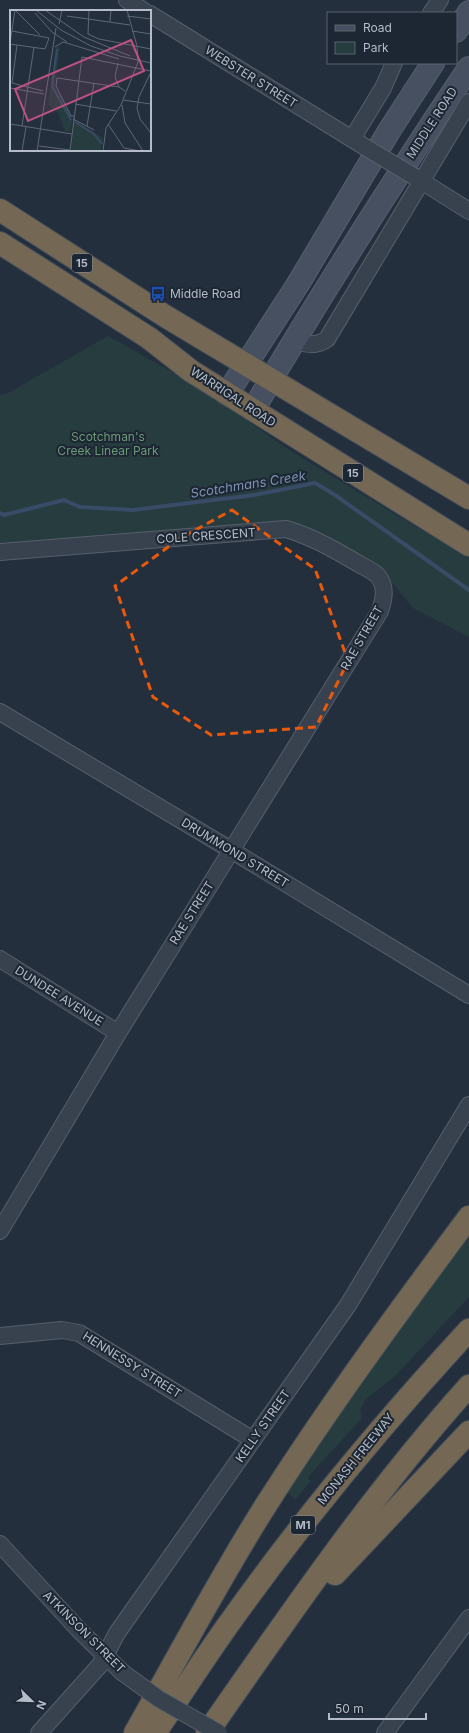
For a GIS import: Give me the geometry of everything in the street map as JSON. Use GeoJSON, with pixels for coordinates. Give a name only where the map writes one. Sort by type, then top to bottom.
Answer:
{"type":"FeatureCollection","features":[{"type":"Feature","properties":{"kind":"highway","name":"15"},"geometry":{"type":"LineString","coordinates":[[0,210],[165,316],[469,498]]}},
{"type":"Feature","properties":{"kind":"highway","name":"WARRIGAL ROAD"},"geometry":{"type":"LineString","coordinates":[[0,243],[129,325],[191,371],[469,545]]}},
{"type":"Feature","properties":{"kind":"highway"},"geometry":{"type":"LineString","coordinates":[[135,1733],[213,1594],[266,1506],[366,1357],[469,1217]]}},
{"type":"Feature","properties":{"kind":"highway","name":"MONASH FREEWAY"},"geometry":{"type":"LineString","coordinates":[[155,1733],[233,1618],[280,1554],[410,1394],[469,1330]]}},
{"type":"Feature","properties":{"kind":"highway"},"geometry":{"type":"LineString","coordinates":[[207,1733],[275,1635],[400,1465],[469,1386]]}},
{"type":"Feature","properties":{"kind":"highway"},"geometry":{"type":"LineString","coordinates":[[275,1635],[422,1484],[469,1432]]}},
{"type":"Feature","properties":{"kind":"street"},"geometry":{"type":"LineString","coordinates":[[126,0],[142,10]]}},
{"type":"Feature","properties":{"kind":"street"},"geometry":{"type":"LineString","coordinates":[[425,12],[432,0]]}},
{"type":"Feature","properties":{"kind":"street"},"geometry":{"type":"LineString","coordinates":[[432,12],[440,0]]}},
{"type":"Feature","properties":{"kind":"street"},"geometry":{"type":"LineString","coordinates":[[457,29],[469,12]]}},
{"type":"Feature","properties":{"kind":"street","name":"WEBSTER STREET"},"geometry":{"type":"LineString","coordinates":[[151,15],[469,211]]}},
{"type":"Feature","properties":{"kind":"street"},"geometry":{"type":"LineString","coordinates":[[359,143],[394,64]]}},
{"type":"Feature","properties":{"kind":"street"},"geometry":{"type":"LineString","coordinates":[[228,394],[298,284],[389,131],[432,64]]}},
{"type":"Feature","properties":{"kind":"street","name":"MIDDLE ROAD"},"geometry":{"type":"LineString","coordinates":[[253,410],[294,341],[416,147],[469,68]]}},
{"type":"Feature","properties":{"kind":"street","name":"MIDDLE ROAD"},"geometry":{"type":"LineString","coordinates":[[294,341],[311,345],[327,339],[418,179],[469,102]]}},
{"type":"Feature","properties":{"kind":"street","name":"COLE CRESCENT"},"geometry":{"type":"LineString","coordinates":[[0,552],[286,530],[306,535],[377,575],[384,587],[385,596]]}},
{"type":"Feature","properties":{"kind":"street","name":"RAE STREET"},"geometry":{"type":"LineString","coordinates":[[0,1231],[118,1033],[380,610],[385,596]]}},
{"type":"Feature","properties":{"kind":"street","name":"DRUMMOND STREET"},"geometry":{"type":"LineString","coordinates":[[0,712],[469,995]]}},
{"type":"Feature","properties":{"kind":"street","name":"DUNDEE AVENUE"},"geometry":{"type":"LineString","coordinates":[[0,959],[118,1033]]}},
{"type":"Feature","properties":{"kind":"street","name":"KELLY STREET"},"geometry":{"type":"LineString","coordinates":[[39,1733],[100,1665],[117,1633],[348,1305],[469,1105]]}},
{"type":"Feature","properties":{"kind":"street","name":"HENNESSY STREET"},"geometry":{"type":"LineString","coordinates":[[0,1336],[62,1330],[79,1333],[253,1440]]}},
{"type":"Feature","properties":{"kind":"street","name":"ATKINSON STREET"},"geometry":{"type":"LineString","coordinates":[[0,1544],[79,1630],[122,1672],[159,1699],[219,1733]]}},
{"type":"Feature","properties":{"kind":"street"},"geometry":{"type":"LineString","coordinates":[[385,1733],[469,1618]]}},
{"type":"Feature","properties":{"kind":"highlighted area"},"geometry":{"type":"Polygon","coordinates":[[[232,510],[315,569],[348,661],[316,727],[211,735],[153,697],[115,586],[179,539],[232,510]]]}},
{"type":"Feature","properties":{"kind":"green space","name":"Scotchman's Creek Linear Park"},"geometry":{"type":"Polygon","coordinates":[[[108,336],[204,390],[286,448],[469,559],[469,637],[413,608],[384,573],[297,526],[0,545],[0,395],[8,393],[108,336]]]}},
{"type":"Feature","properties":{"kind":"green space"},"geometry":{"type":"Polygon","coordinates":[[[469,1231],[469,1297],[396,1375],[366,1399],[360,1410],[362,1418],[309,1476],[308,1479],[311,1481],[296,1499],[287,1493],[366,1371],[469,1231]]]}},
{"type":"Feature","properties":{"kind":"waterway","name":"Scotchmans Creek"},"geometry":{"type":"LineString","coordinates":[[0,513],[4,515],[64,500],[80,507],[133,510],[254,495],[315,483],[335,495],[469,590]]}},
{"type":"Feature","properties":{"kind":"place","name":"Middle Road"},"geometry":{"type":"Point","coordinates":[158,294]}}]}
